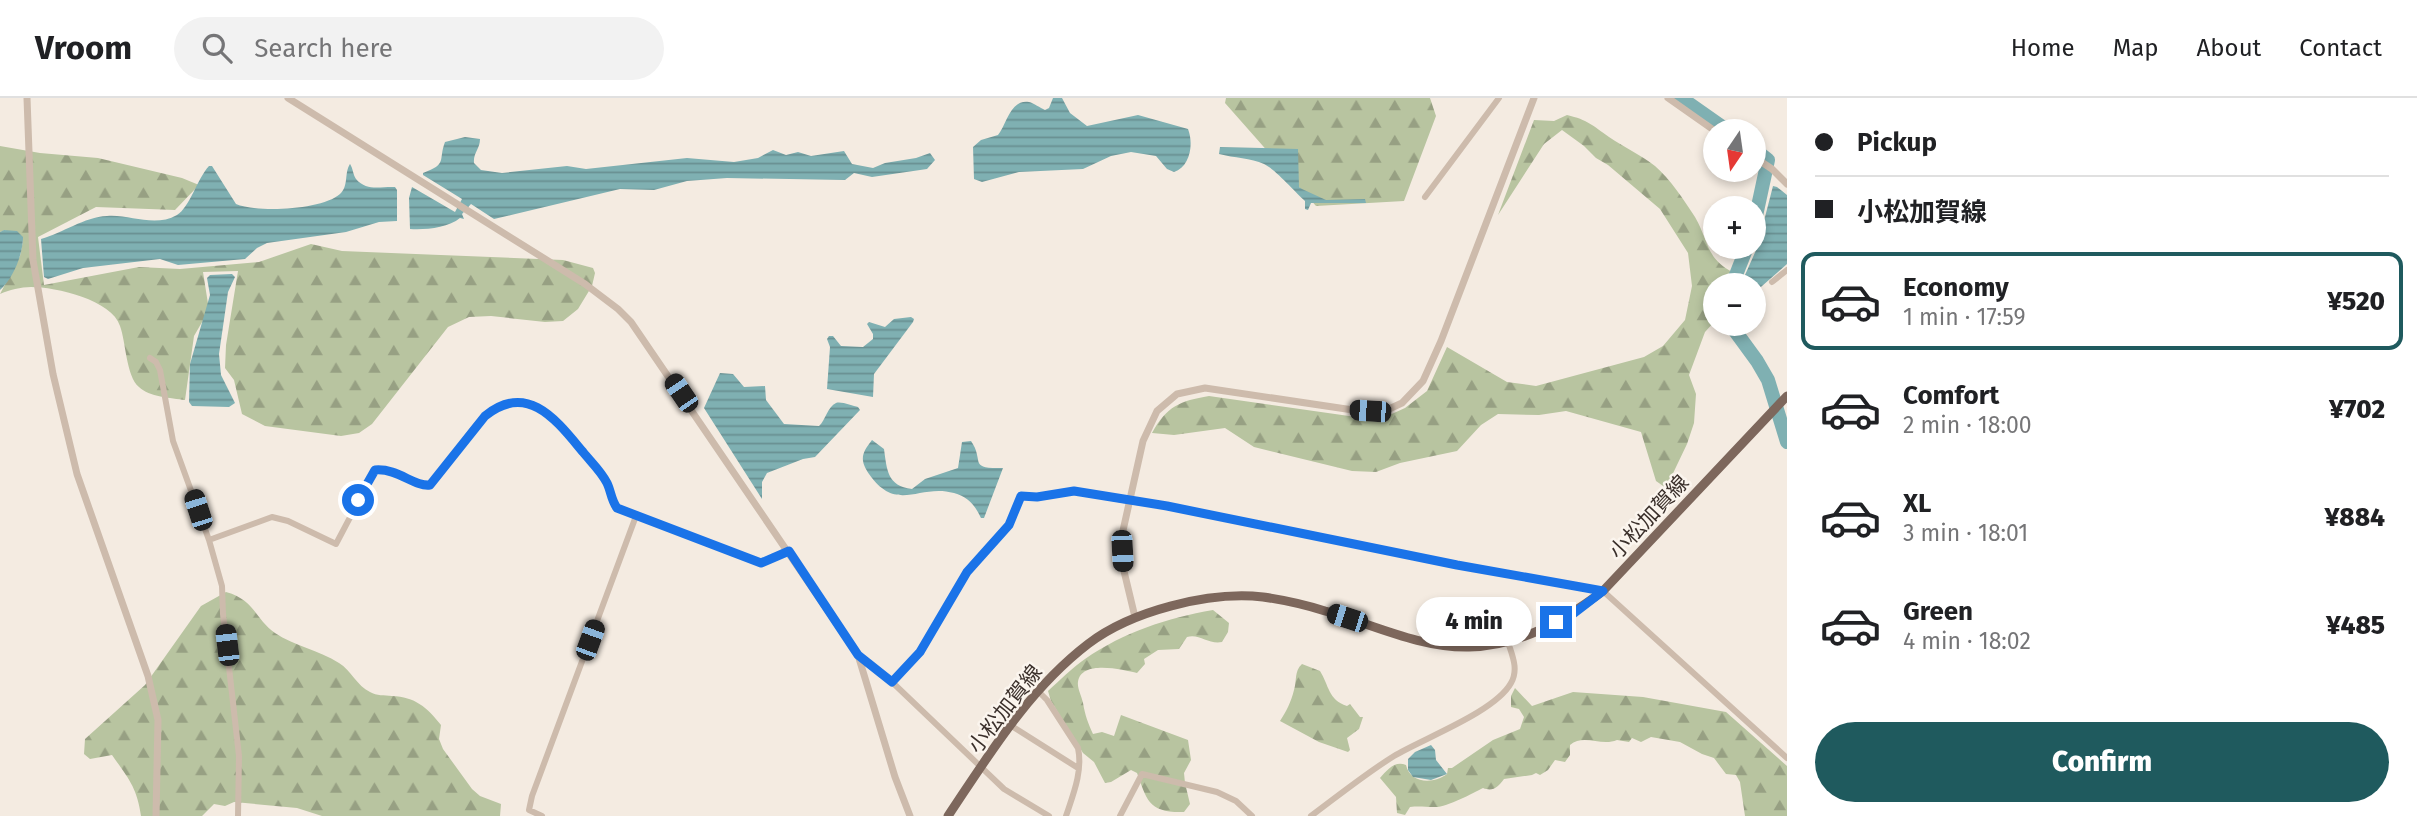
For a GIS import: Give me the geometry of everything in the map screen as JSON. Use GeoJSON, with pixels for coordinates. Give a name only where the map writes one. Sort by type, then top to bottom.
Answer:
{"type":"FeatureCollection","features":[{"type":"Feature","properties":{"kind":"main road","name":"小松加賀線"},"geometry":{"type":"LineString","coordinates":[[948,816],[1010,725],[1038,691],[1088,644],[1135,617],[1199,601],[1262,597],[1325,610],[1436,645],[1467,647],[1508,642],[1540,631],[1573,614],[1603,591],[1787,396]]}},
{"type":"Feature","properties":{"kind":"street"},"geometry":{"type":"LineString","coordinates":[[27,98],[30,213],[35,273],[61,412],[76,474],[148,676],[158,720],[156,816]]}},
{"type":"Feature","properties":{"kind":"street"},"geometry":{"type":"LineString","coordinates":[[288,98],[585,284],[631,322],[858,655],[895,777],[910,816]]}},
{"type":"Feature","properties":{"kind":"street"},"geometry":{"type":"LineString","coordinates":[[1425,197],[1499,98]]}},
{"type":"Feature","properties":{"kind":"street"},"geometry":{"type":"LineString","coordinates":[[1135,617],[1127,592],[1122,535],[1148,426],[1162,406],[1183,391],[1205,388],[1370,411],[1389,409],[1402,403],[1423,381],[1441,341],[1534,98]]}},
{"type":"Feature","properties":{"kind":"street"},"geometry":{"type":"LineString","coordinates":[[1668,98],[1703,123]]}},
{"type":"Feature","properties":{"kind":"street"},"geometry":{"type":"LineString","coordinates":[[1766,165],[1787,184]]}},
{"type":"Feature","properties":{"kind":"street"},"geometry":{"type":"LineString","coordinates":[[1772,282],[1787,270]]}},
{"type":"Feature","properties":{"kind":"street"},"geometry":{"type":"LineString","coordinates":[[150,358],[160,370],[173,441],[209,540],[222,586],[239,756],[239,816]]}},
{"type":"Feature","properties":{"kind":"street"},"geometry":{"type":"LineString","coordinates":[[209,540],[272,517],[288,521],[336,544],[375,470],[389,470],[423,485],[430,485],[485,416],[511,402],[536,406],[553,418],[597,468],[607,484],[614,504],[636,516],[761,563],[789,551]]}},
{"type":"Feature","properties":{"kind":"street"},"geometry":{"type":"LineString","coordinates":[[892,682],[920,652],[967,572],[1009,525],[1021,496],[1037,497],[1074,491],[1167,506],[1457,565],[1603,591],[1787,758]]}},
{"type":"Feature","properties":{"kind":"street"},"geometry":{"type":"LineString","coordinates":[[542,816],[529,810],[533,796],[636,516]]}},
{"type":"Feature","properties":{"kind":"street"},"geometry":{"type":"LineString","coordinates":[[1311,816],[1391,758],[1474,714],[1499,696],[1513,680],[1515,666],[1508,642]]}},
{"type":"Feature","properties":{"kind":"street"},"geometry":{"type":"LineString","coordinates":[[858,655],[892,682],[980,768],[1017,799],[1049,816]]}},
{"type":"Feature","properties":{"kind":"street"},"geometry":{"type":"LineString","coordinates":[[1038,691],[1075,742],[1080,756],[1077,780],[1066,816]]}},
{"type":"Feature","properties":{"kind":"street"},"geometry":{"type":"LineString","coordinates":[[1010,725],[1078,768]]}},
{"type":"Feature","properties":{"kind":"street"},"geometry":{"type":"LineString","coordinates":[[1120,816],[1142,774],[1217,792],[1236,801],[1252,816]]}},
{"type":"Feature","properties":{"kind":"green space"},"geometry":{"type":"Polygon","coordinates":[[[1226,98],[1430,98],[1436,116],[1404,201],[1316,206],[1225,103],[1226,98]]]}},
{"type":"Feature","properties":{"kind":"green space"},"geometry":{"type":"Polygon","coordinates":[[[1567,115],[1590,123],[1661,171],[1695,217],[1703,234],[1703,259],[1716,259],[1732,272],[1703,273],[1704,336],[1689,375],[1696,394],[1694,423],[1666,488],[1656,481],[1641,432],[1566,411],[1539,415],[1498,414],[1481,425],[1457,451],[1400,463],[1376,472],[1352,471],[1254,447],[1225,428],[1174,435],[1152,433],[1175,406],[1209,396],[1363,418],[1385,417],[1405,408],[1427,391],[1447,347],[1507,382],[1536,386],[1644,357],[1663,346],[1685,320],[1692,286],[1688,253],[1660,209],[1608,165],[1562,130],[1544,144],[1498,215],[1534,120],[1554,121],[1567,115]]]}},
{"type":"Feature","properties":{"kind":"green space"},"geometry":{"type":"Polygon","coordinates":[[[0,146],[98,158],[182,178],[199,185],[175,210],[96,207],[38,237],[44,285],[139,267],[180,269],[259,262],[311,244],[342,251],[563,260],[593,268],[595,273],[592,286],[578,309],[563,321],[469,317],[448,327],[372,424],[359,433],[341,436],[265,426],[242,414],[234,380],[225,368],[238,271],[203,272],[209,310],[194,336],[185,400],[154,395],[139,387],[131,375],[120,326],[115,317],[95,302],[68,292],[31,287],[0,294],[20,256],[23,241],[5,230],[0,232],[0,146]]]}},
{"type":"Feature","properties":{"kind":"green space"},"geometry":{"type":"Polygon","coordinates":[[[226,592],[236,595],[249,605],[275,633],[339,663],[370,692],[407,698],[425,708],[441,725],[439,739],[443,749],[472,789],[480,796],[501,804],[500,816],[322,816],[297,808],[234,802],[225,806],[214,804],[202,816],[141,816],[134,790],[112,755],[90,759],[84,754],[85,739],[145,685],[201,606],[226,592]]]}},
{"type":"Feature","properties":{"kind":"green space"},"geometry":{"type":"Polygon","coordinates":[[[1213,610],[1229,623],[1228,632],[1222,642],[1187,637],[1179,649],[1158,650],[1144,659],[1145,664],[1137,673],[1113,668],[1095,668],[1087,670],[1078,682],[1093,734],[1102,732],[1114,736],[1121,715],[1188,740],[1191,760],[1184,773],[1190,804],[1184,812],[1163,810],[1151,803],[1143,791],[1137,773],[1131,770],[1105,783],[1094,762],[1083,753],[1051,701],[1048,691],[1080,663],[1115,641],[1163,622],[1213,610]]]}},
{"type":"Feature","properties":{"kind":"green space"},"geometry":{"type":"Polygon","coordinates":[[[1302,664],[1320,671],[1336,700],[1347,706],[1350,704],[1360,717],[1363,717],[1359,729],[1347,738],[1350,750],[1348,752],[1319,742],[1280,721],[1290,703],[1297,673],[1302,664]]]}},
{"type":"Feature","properties":{"kind":"green space"},"geometry":{"type":"Polygon","coordinates":[[[1515,688],[1532,706],[1573,692],[1643,697],[1726,712],[1787,766],[1787,816],[1745,816],[1740,782],[1736,775],[1726,774],[1714,758],[1680,742],[1651,737],[1641,742],[1632,738],[1629,742],[1581,740],[1570,745],[1570,755],[1565,762],[1555,760],[1548,770],[1540,775],[1536,773],[1504,779],[1495,788],[1483,788],[1445,805],[1410,807],[1405,815],[1397,813],[1396,797],[1380,778],[1385,772],[1402,764],[1406,765],[1408,771],[1417,779],[1436,779],[1447,774],[1448,768],[1452,768],[1493,740],[1520,729],[1524,717],[1519,709],[1511,707],[1511,696],[1515,688]]]}},
{"type":"Feature","properties":{"kind":"water"},"geometry":{"type":"Polygon","coordinates":[[[1053,98],[1062,98],[1070,113],[1087,126],[1138,115],[1188,129],[1190,148],[1187,160],[1174,172],[1167,169],[1156,156],[1131,152],[1111,156],[1083,169],[1019,172],[982,182],[974,179],[973,147],[981,140],[998,135],[1017,104],[1029,102],[1045,110],[1049,108],[1053,98]]]}},
{"type":"Feature","properties":{"kind":"water"},"geometry":{"type":"Polygon","coordinates":[[[465,137],[480,139],[474,163],[481,170],[502,173],[567,166],[586,169],[687,158],[734,162],[758,158],[773,150],[786,155],[798,152],[811,156],[844,151],[852,164],[873,168],[930,153],[935,160],[927,169],[872,177],[854,173],[845,180],[727,178],[687,181],[654,190],[620,189],[494,219],[471,204],[462,214],[464,219],[460,218],[436,228],[410,229],[409,198],[412,187],[455,212],[462,199],[423,173],[439,164],[445,142],[465,137]]]}},
{"type":"Feature","properties":{"kind":"water"},"geometry":{"type":"Polygon","coordinates":[[[1220,147],[1298,149],[1299,187],[1326,200],[1365,199],[1366,203],[1311,203],[1308,210],[1305,209],[1305,201],[1269,167],[1254,160],[1219,154],[1220,147]]]}},
{"type":"Feature","properties":{"kind":"water"},"geometry":{"type":"Polygon","coordinates":[[[350,164],[356,179],[365,186],[395,187],[397,221],[379,222],[346,232],[267,243],[245,259],[178,265],[160,259],[83,268],[48,279],[44,277],[41,239],[98,217],[168,219],[186,206],[209,166],[212,166],[236,204],[273,209],[319,204],[340,194],[346,183],[350,164]]]}},
{"type":"Feature","properties":{"kind":"water"},"geometry":{"type":"Polygon","coordinates":[[[1773,186],[1777,187],[1787,195],[1787,264],[1766,282],[1766,273],[1746,273],[1752,259],[1766,259],[1766,213],[1773,186]]]}},
{"type":"Feature","properties":{"kind":"water"},"geometry":{"type":"Polygon","coordinates":[[[17,231],[23,237],[16,266],[0,290],[0,232],[17,231]]]}},
{"type":"Feature","properties":{"kind":"water"},"geometry":{"type":"Polygon","coordinates":[[[232,274],[235,277],[228,292],[219,354],[221,375],[235,403],[229,407],[192,406],[189,402],[190,364],[210,295],[207,278],[210,275],[232,274]]]}},
{"type":"Feature","properties":{"kind":"water"},"geometry":{"type":"Polygon","coordinates":[[[911,317],[913,322],[874,374],[873,397],[827,389],[829,336],[833,336],[841,346],[863,347],[873,339],[867,324],[869,322],[885,327],[894,319],[911,317]]]}},
{"type":"Feature","properties":{"kind":"water"},"geometry":{"type":"Polygon","coordinates":[[[720,373],[733,374],[744,387],[765,386],[766,400],[784,424],[819,426],[831,407],[838,403],[858,407],[860,410],[815,457],[767,473],[762,482],[762,499],[704,408],[720,373]]]}},
{"type":"Feature","properties":{"kind":"water"},"geometry":{"type":"Polygon","coordinates":[[[872,440],[884,449],[893,481],[912,489],[925,479],[958,468],[962,442],[971,441],[981,465],[1003,468],[984,518],[981,518],[967,499],[954,493],[930,491],[899,495],[879,486],[869,474],[863,460],[872,440]]]}},
{"type":"Feature","properties":{"kind":"water"},"geometry":{"type":"Polygon","coordinates":[[[1431,745],[1435,750],[1436,760],[1447,774],[1431,780],[1413,777],[1408,770],[1408,759],[1415,752],[1431,745]]]}},
{"type":"Feature","properties":{"kind":"waterway"},"geometry":{"type":"LineString","coordinates":[[1681,98],[1711,119]]}},
{"type":"Feature","properties":{"kind":"waterway"},"geometry":{"type":"LineString","coordinates":[[1766,158],[1766,169]]}},
{"type":"Feature","properties":{"kind":"waterway"},"geometry":{"type":"LineString","coordinates":[[1760,196],[1763,182]]}},
{"type":"Feature","properties":{"kind":"waterway"},"geometry":{"type":"LineString","coordinates":[[1737,273],[1742,259]]}},
{"type":"Feature","properties":{"kind":"waterway"},"geometry":{"type":"LineString","coordinates":[[1739,336],[1768,380],[1787,442]]}},
{"type":"Feature","properties":{"kind":"route"},"geometry":{"type":"LineString","coordinates":[[358,500],[375,470],[389,470],[423,485],[430,485],[485,416],[493,410],[511,402],[536,406],[553,418],[597,468],[617,508],[761,563],[789,551],[858,655],[892,682],[920,652],[967,572],[1009,525],[1021,496],[1049,496],[1074,491],[1167,506],[1457,565],[1603,591],[1573,614],[1556,622]]}}]}
